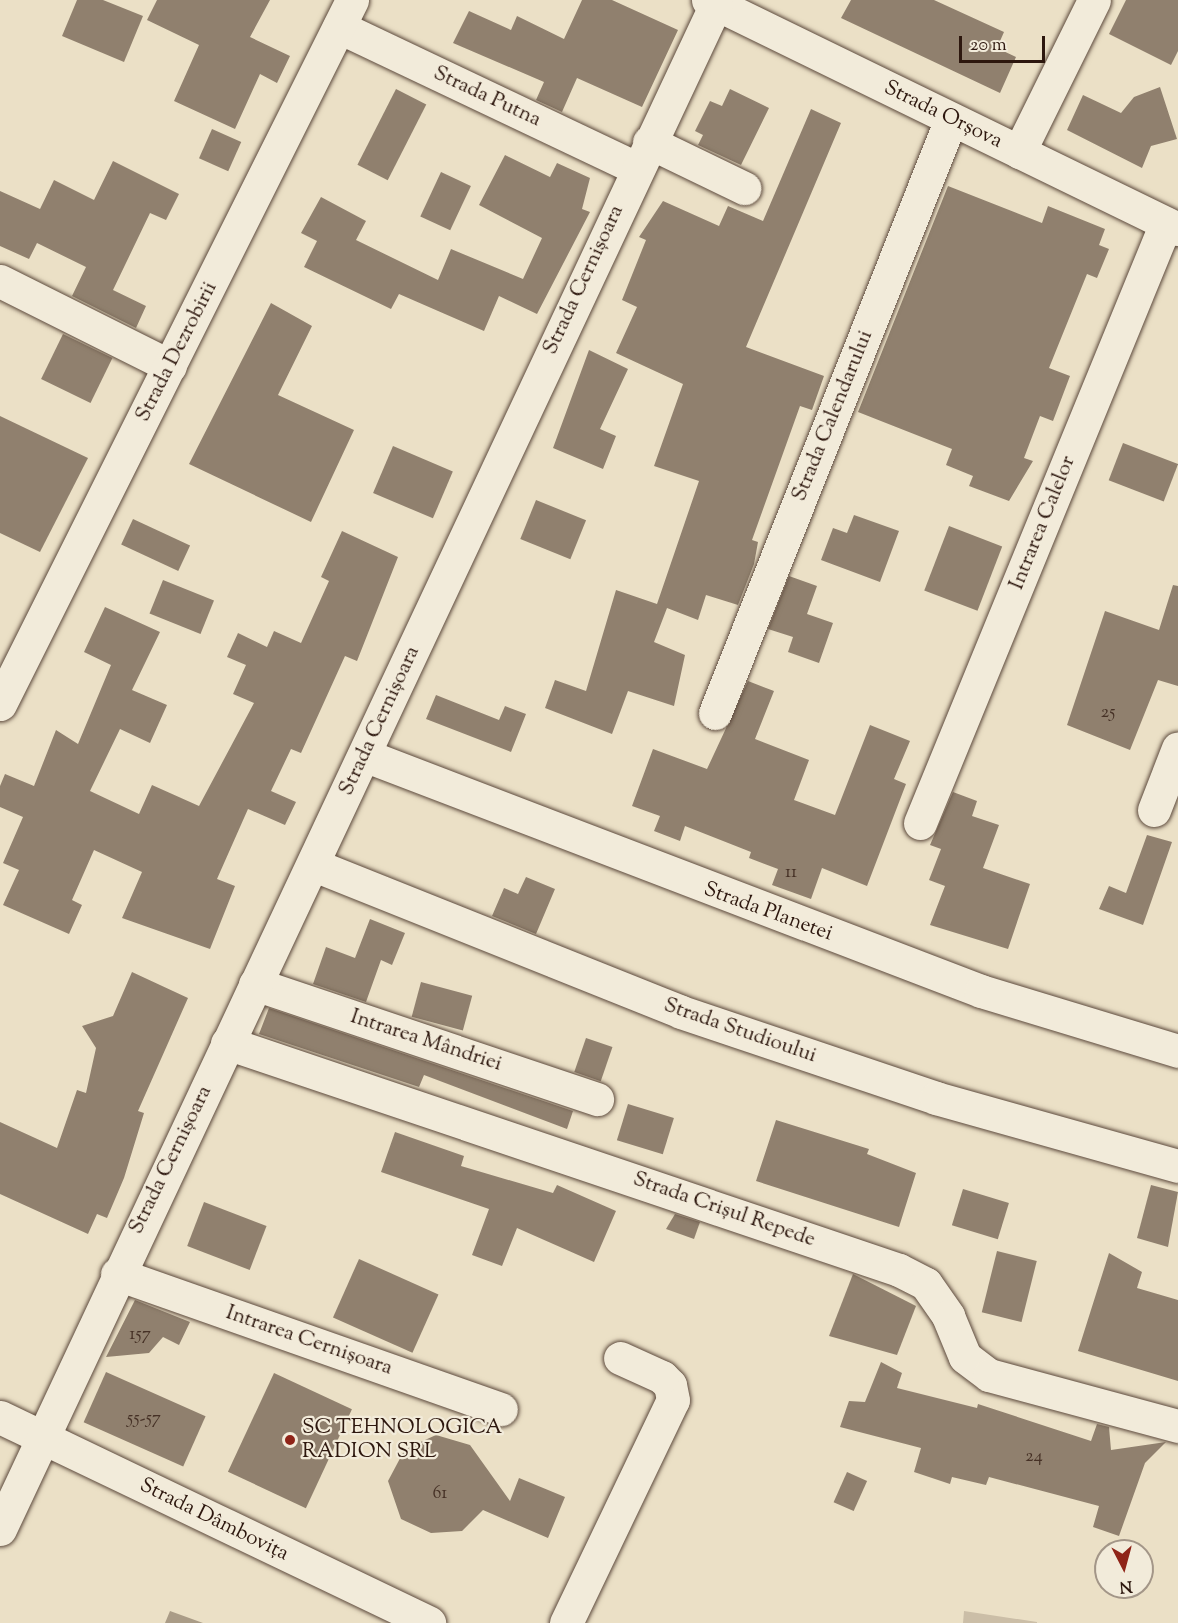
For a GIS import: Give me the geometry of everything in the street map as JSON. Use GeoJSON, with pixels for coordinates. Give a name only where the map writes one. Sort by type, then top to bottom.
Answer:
{"type":"FeatureCollection","features":[{"type":"Feature","properties":{"kind":"street"},"geometry":{"type":"LineString","coordinates":[[1019,152],[1094,0]]}},
{"type":"Feature","properties":{"kind":"street","name":"Strada Orșova"},"geometry":{"type":"LineString","coordinates":[[729,5],[951,119],[1172,226]]}},
{"type":"Feature","properties":{"kind":"street","name":"Strada Cernișoara"},"geometry":{"type":"LineString","coordinates":[[0,1529],[39,1436],[314,865],[642,155],[729,5]]}},
{"type":"Feature","properties":{"kind":"street","name":"Strada Putna"},"geometry":{"type":"LineString","coordinates":[[345,14],[642,155],[744,188]]}},
{"type":"Feature","properties":{"kind":"street","name":"Strada Dezrobirii"},"geometry":{"type":"LineString","coordinates":[[0,704],[345,14]]}},
{"type":"Feature","properties":{"kind":"street","name":"Strada Calendarului"},"geometry":{"type":"LineString","coordinates":[[715,713],[951,119]]}},
{"type":"Feature","properties":{"kind":"street","name":"Intrarea Calelor"},"geometry":{"type":"LineString","coordinates":[[920,823],[1172,226]]}},
{"type":"Feature","properties":{"kind":"street"},"geometry":{"type":"LineString","coordinates":[[0,281],[170,366]]}},
{"type":"Feature","properties":{"kind":"street"},"geometry":{"type":"LineString","coordinates":[[1154,810],[1178,748]]}},
{"type":"Feature","properties":{"kind":"street","name":"Strada Planetei"},"geometry":{"type":"LineString","coordinates":[[364,755],[981,991],[1178,1051]]}},
{"type":"Feature","properties":{"kind":"street","name":"Strada Studioului"},"geometry":{"type":"LineString","coordinates":[[314,865],[681,1012],[936,1098],[1178,1166]]}},
{"type":"Feature","properties":{"kind":"street","name":"Intrarea Mândriei"},"geometry":{"type":"LineString","coordinates":[[255,984],[597,1099]]}},
{"type":"Feature","properties":{"kind":"street","name":"Strada Crișul Repede"},"geometry":{"type":"LineString","coordinates":[[227,1043],[899,1270],[926,1284],[948,1316],[965,1356],[988,1376],[1178,1426]]}},
{"type":"Feature","properties":{"kind":"street","name":"Intrarea Cernișoara"},"geometry":{"type":"LineString","coordinates":[[117,1274],[501,1409]]}},
{"type":"Feature","properties":{"kind":"street"},"geometry":{"type":"LineString","coordinates":[[566,1623],[673,1400],[670,1385],[662,1377],[620,1358]]}},
{"type":"Feature","properties":{"kind":"street","name":"Strada Dâmbovița"},"geometry":{"type":"LineString","coordinates":[[0,1416],[429,1623]]}},
{"type":"Feature","properties":{"kind":"shaded area"},"geometry":{"type":"Polygon","coordinates":[[[170,1611],[203,1623],[165,1623],[170,1611]]]}},
{"type":"Feature","properties":{"kind":"shaded area"},"geometry":{"type":"Polygon","coordinates":[[[964,1611],[1037,1622],[1037,1623],[963,1623],[964,1611]]]}},
{"type":"Feature","properties":{"kind":"building"},"geometry":{"type":"Polygon","coordinates":[[[77,0],[103,0],[143,16],[124,62],[62,36],[77,0]]]}},
{"type":"Feature","properties":{"kind":"building"},"geometry":{"type":"Polygon","coordinates":[[[157,0],[270,0],[250,37],[290,56],[277,83],[260,74],[235,129],[174,101],[199,45],[147,20],[157,0]]]}},
{"type":"Feature","properties":{"kind":"building"},"geometry":{"type":"Polygon","coordinates":[[[582,0],[612,0],[678,30],[642,107],[577,78],[562,112],[536,100],[544,82],[453,43],[469,11],[511,30],[517,16],[564,39],[582,0]]]}},
{"type":"Feature","properties":{"kind":"building"},"geometry":{"type":"Polygon","coordinates":[[[851,0],[934,0],[1004,32],[997,48],[1016,57],[1000,93],[841,18],[851,0]]]}},
{"type":"Feature","properties":{"kind":"building"},"geometry":{"type":"Polygon","coordinates":[[[1126,0],[1178,0],[1178,51],[1171,65],[1109,34],[1126,0]]]}},
{"type":"Feature","properties":{"kind":"building"},"geometry":{"type":"Polygon","coordinates":[[[1160,87],[1177,139],[1151,146],[1142,168],[1067,130],[1083,95],[1121,113],[1134,97],[1160,87]]]}},
{"type":"Feature","properties":{"kind":"building"},"geometry":{"type":"Polygon","coordinates":[[[396,89],[426,104],[388,180],[357,165],[396,89]]]}},
{"type":"Feature","properties":{"kind":"building"},"geometry":{"type":"Polygon","coordinates":[[[730,89],[769,108],[741,165],[698,145],[703,135],[695,131],[710,101],[722,106],[730,89]]]}},
{"type":"Feature","properties":{"kind":"building"},"geometry":{"type":"Polygon","coordinates":[[[811,109],[841,123],[746,347],[824,376],[812,410],[800,406],[752,540],[758,542],[754,564],[738,605],[706,595],[698,620],[667,608],[654,642],[685,655],[674,706],[628,691],[612,734],[545,708],[555,680],[586,691],[616,590],[657,604],[699,481],[654,466],[683,384],[616,353],[637,307],[622,300],[646,240],[639,237],[663,201],[719,226],[728,206],[763,221],[811,109]]]}},
{"type":"Feature","properties":{"kind":"building"},"geometry":{"type":"Polygon","coordinates":[[[212,129],[241,142],[228,171],[199,158],[212,129]]]}},
{"type":"Feature","properties":{"kind":"building"},"geometry":{"type":"Polygon","coordinates":[[[505,155],[550,177],[557,163],[590,178],[582,209],[590,212],[537,314],[499,296],[484,331],[399,294],[391,309],[304,267],[317,241],[301,233],[321,197],[366,221],[356,240],[438,280],[451,249],[523,279],[542,238],[479,205],[505,155]]]}},
{"type":"Feature","properties":{"kind":"building"},"geometry":{"type":"Polygon","coordinates":[[[113,161],[179,194],[166,220],[150,213],[113,290],[146,306],[136,328],[72,296],[86,267],[37,243],[29,259],[0,246],[0,191],[40,209],[54,180],[94,200],[113,161]]]}},
{"type":"Feature","properties":{"kind":"building"},"geometry":{"type":"Polygon","coordinates":[[[441,172],[471,186],[450,230],[420,216],[441,172]]]}},
{"type":"Feature","properties":{"kind":"building"},"geometry":{"type":"Polygon","coordinates":[[[948,186],[1042,223],[1048,206],[1105,229],[1099,245],[1109,249],[1097,278],[1087,274],[1049,368],[1070,376],[1053,421],[1040,416],[1024,458],[1033,461],[1009,501],[969,486],[973,476],[946,465],[952,449],[858,412],[948,186]]]}},
{"type":"Feature","properties":{"kind":"building"},"geometry":{"type":"Polygon","coordinates":[[[271,303],[312,326],[278,395],[354,430],[311,522],[189,464],[271,303]]]}},
{"type":"Feature","properties":{"kind":"building"},"geometry":{"type":"Polygon","coordinates":[[[63,334],[112,358],[91,403],[41,379],[63,334]]]}},
{"type":"Feature","properties":{"kind":"building"},"geometry":{"type":"Polygon","coordinates":[[[589,350],[628,369],[600,429],[616,436],[603,469],[553,448],[589,350]]]}},
{"type":"Feature","properties":{"kind":"building"},"geometry":{"type":"Polygon","coordinates":[[[0,416],[88,458],[40,552],[0,533],[0,416]]]}},
{"type":"Feature","properties":{"kind":"building"},"geometry":{"type":"Polygon","coordinates":[[[1123,443],[1178,464],[1164,501],[1109,480],[1123,443]]]}},
{"type":"Feature","properties":{"kind":"building"},"geometry":{"type":"Polygon","coordinates":[[[393,446],[453,471],[433,518],[373,493],[393,446]]]}},
{"type":"Feature","properties":{"kind":"building"},"geometry":{"type":"Polygon","coordinates":[[[536,500],[586,520],[570,559],[520,539],[536,500]]]}},
{"type":"Feature","properties":{"kind":"building"},"geometry":{"type":"Polygon","coordinates":[[[854,515],[899,531],[880,582],[821,560],[833,528],[847,533],[854,515]]]}},
{"type":"Feature","properties":{"kind":"building"},"geometry":{"type":"Polygon","coordinates":[[[133,519],[190,546],[178,571],[121,544],[133,519]]]}},
{"type":"Feature","properties":{"kind":"building"},"geometry":{"type":"Polygon","coordinates":[[[949,526],[1002,546],[977,611],[924,590],[949,526]]]}},
{"type":"Feature","properties":{"kind":"building"},"geometry":{"type":"Polygon","coordinates":[[[342,531],[398,557],[357,661],[345,656],[301,753],[291,749],[271,791],[296,802],[285,825],[248,809],[217,879],[235,886],[210,949],[122,918],[142,872],[94,850],[72,900],[82,905],[69,934],[3,905],[19,870],[3,863],[23,817],[0,807],[0,786],[5,774],[34,786],[56,730],[78,744],[111,665],[84,652],[105,607],[160,632],[132,690],[167,705],[150,743],[120,729],[90,791],[139,814],[152,785],[199,806],[254,703],[233,694],[246,665],[227,657],[238,633],[267,647],[274,631],[301,643],[329,581],[321,577],[342,531]]]}},
{"type":"Feature","properties":{"kind":"building"},"geometry":{"type":"Polygon","coordinates":[[[789,576],[817,586],[807,614],[833,623],[819,663],[788,652],[793,637],[768,629],[789,576]]]}},
{"type":"Feature","properties":{"kind":"building"},"geometry":{"type":"Polygon","coordinates":[[[163,580],[214,601],[201,634],[150,613],[163,580]]]}},
{"type":"Feature","properties":{"kind":"building"},"geometry":{"type":"Polygon","coordinates":[[[1173,585],[1178,586],[1178,686],[1158,680],[1130,750],[1067,725],[1105,611],[1159,630],[1173,585]]]}},
{"type":"Feature","properties":{"kind":"building"},"geometry":{"type":"Polygon","coordinates":[[[748,681],[774,691],[755,739],[809,760],[794,800],[835,815],[870,725],[910,741],[894,779],[906,784],[867,886],[822,868],[811,899],[772,885],[778,869],[749,858],[751,852],[685,826],[680,841],[654,831],[660,816],[632,806],[653,749],[707,769],[748,681]]]}},
{"type":"Feature","properties":{"kind":"building"},"geometry":{"type":"Polygon","coordinates":[[[436,695],[499,720],[505,706],[526,714],[511,752],[426,719],[436,695]]]}},
{"type":"Feature","properties":{"kind":"building"},"geometry":{"type":"Polygon","coordinates":[[[953,792],[977,801],[972,816],[999,825],[983,868],[1030,884],[1008,949],[930,925],[945,886],[929,880],[941,849],[930,845],[953,792]]]}},
{"type":"Feature","properties":{"kind":"building"},"geometry":{"type":"Polygon","coordinates":[[[1147,835],[1172,842],[1143,925],[1099,909],[1109,886],[1126,893],[1147,835]]]}},
{"type":"Feature","properties":{"kind":"building"},"geometry":{"type":"Polygon","coordinates":[[[526,877],[555,889],[536,934],[492,916],[504,888],[518,894],[526,877]]]}},
{"type":"Feature","properties":{"kind":"building"},"geometry":{"type":"Polygon","coordinates":[[[370,919],[405,933],[392,965],[381,960],[366,1002],[313,984],[326,947],[355,958],[370,919]]]}},
{"type":"Feature","properties":{"kind":"building"},"geometry":{"type":"Polygon","coordinates":[[[132,972],[188,998],[138,1111],[144,1113],[124,1178],[107,1218],[97,1214],[88,1234],[0,1194],[0,1122],[57,1148],[77,1090],[86,1093],[96,1048],[82,1026],[113,1016],[132,972]]]}},
{"type":"Feature","properties":{"kind":"building"},"geometry":{"type":"Polygon","coordinates":[[[421,982],[472,996],[463,1030],[412,1017],[421,982]]]}},
{"type":"Feature","properties":{"kind":"building"},"geometry":{"type":"Polygon","coordinates":[[[269,1008],[573,1111],[567,1129],[424,1075],[419,1087],[259,1034],[269,1008]]]}},
{"type":"Feature","properties":{"kind":"building"},"geometry":{"type":"Polygon","coordinates":[[[586,1038],[612,1047],[601,1081],[574,1072],[586,1038]]]}},
{"type":"Feature","properties":{"kind":"building"},"geometry":{"type":"Polygon","coordinates":[[[628,1104],[674,1118],[663,1154],[617,1140],[628,1104]]]}},
{"type":"Feature","properties":{"kind":"building"},"geometry":{"type":"Polygon","coordinates":[[[776,1120],[869,1149],[867,1154],[916,1173],[899,1227],[756,1181],[776,1120]]]}},
{"type":"Feature","properties":{"kind":"building"},"geometry":{"type":"Polygon","coordinates":[[[395,1132],[464,1156],[461,1166],[553,1193],[557,1185],[616,1211],[594,1262],[517,1228],[502,1266],[472,1255],[489,1209],[381,1172],[395,1132]]]}},
{"type":"Feature","properties":{"kind":"building"},"geometry":{"type":"Polygon","coordinates":[[[1151,1185],[1178,1192],[1168,1247],[1137,1238],[1151,1185]]]}},
{"type":"Feature","properties":{"kind":"building"},"geometry":{"type":"Polygon","coordinates":[[[963,1189],[1009,1203],[998,1239],[952,1225],[963,1189]]]}},
{"type":"Feature","properties":{"kind":"building"},"geometry":{"type":"Polygon","coordinates":[[[204,1202],[267,1226],[250,1270],[187,1246],[204,1202]]]}},
{"type":"Feature","properties":{"kind":"building"},"geometry":{"type":"Polygon","coordinates":[[[675,1214],[700,1222],[694,1239],[666,1229],[675,1214]]]}},
{"type":"Feature","properties":{"kind":"building"},"geometry":{"type":"Polygon","coordinates":[[[997,1251],[1037,1261],[1022,1322],[982,1312],[997,1251]]]}},
{"type":"Feature","properties":{"kind":"building"},"geometry":{"type":"Polygon","coordinates":[[[1109,1253],[1142,1272],[1137,1288],[1178,1300],[1178,1381],[1078,1351],[1109,1253]]]}},
{"type":"Feature","properties":{"kind":"building"},"geometry":{"type":"Polygon","coordinates":[[[359,1259],[438,1294],[412,1353],[333,1317],[359,1259]]]}},
{"type":"Feature","properties":{"kind":"building"},"geometry":{"type":"Polygon","coordinates":[[[853,1274],[916,1306],[897,1355],[829,1336],[853,1274]]]}},
{"type":"Feature","properties":{"kind":"building"},"geometry":{"type":"Polygon","coordinates":[[[135,1300],[190,1322],[179,1345],[163,1337],[149,1353],[106,1357],[135,1300]]]}},
{"type":"Feature","properties":{"kind":"building"},"geometry":{"type":"Polygon","coordinates":[[[881,1362],[902,1373],[897,1388],[977,1408],[978,1404],[1091,1441],[1097,1424],[1109,1427],[1111,1450],[1166,1442],[1145,1463],[1119,1536],[1093,1527],[1099,1506],[989,1477],[986,1485],[952,1477],[950,1484],[914,1472],[921,1448],[840,1427],[849,1401],[865,1402],[881,1362]]]}},
{"type":"Feature","properties":{"kind":"building"},"geometry":{"type":"Polygon","coordinates":[[[106,1372],[206,1416],[183,1467],[84,1422],[106,1372]]]}},
{"type":"Feature","properties":{"kind":"building","name":"SC TEHNOLOGICA RADION SRL"},"geometry":{"type":"Polygon","coordinates":[[[274,1373],[352,1409],[306,1508],[228,1472],[274,1373]]]}},
{"type":"Feature","properties":{"kind":"building"},"geometry":{"type":"Polygon","coordinates":[[[436,1435],[470,1445],[510,1501],[519,1478],[565,1497],[548,1538],[483,1510],[462,1531],[431,1533],[401,1519],[388,1481],[405,1449],[436,1435]]]}},
{"type":"Feature","properties":{"kind":"building"},"geometry":{"type":"Polygon","coordinates":[[[847,1472],[867,1481],[854,1511],[834,1502],[847,1472]]]}},
{"type":"Feature","properties":{"kind":"place","name":"SC TEHNOLOGICA RADION SRL"},"geometry":{"type":"Point","coordinates":[290,1440]}}]}
